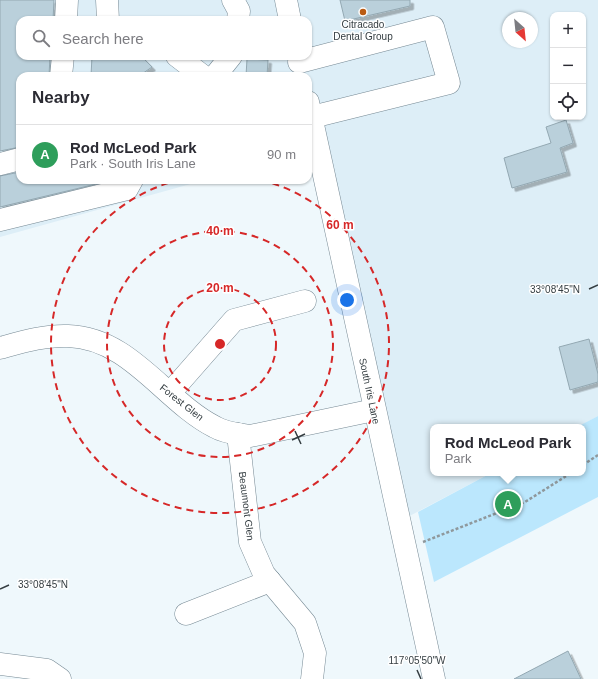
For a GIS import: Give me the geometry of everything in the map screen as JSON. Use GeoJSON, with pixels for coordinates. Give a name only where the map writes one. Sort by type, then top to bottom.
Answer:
{"type":"FeatureCollection","features":[{"type":"Feature","properties":{"kind":"street"},"geometry":{"type":"LineString","coordinates":[[66,16],[67,0]]}},
{"type":"Feature","properties":{"kind":"street"},"geometry":{"type":"LineString","coordinates":[[107,0],[108,16]]}},
{"type":"Feature","properties":{"kind":"street"},"geometry":{"type":"LineString","coordinates":[[233,0],[239,11],[238,16]]}},
{"type":"Feature","properties":{"kind":"street"},"geometry":{"type":"LineString","coordinates":[[286,0],[289,16]]}},
{"type":"Feature","properties":{"kind":"street"},"geometry":{"type":"LineString","coordinates":[[300,65],[433,27],[449,83],[312,111]]}},
{"type":"Feature","properties":{"kind":"street"},"geometry":{"type":"LineString","coordinates":[[61,72],[63,60]]}},
{"type":"Feature","properties":{"kind":"street"},"geometry":{"type":"LineString","coordinates":[[182,60],[198,72]]}},
{"type":"Feature","properties":{"kind":"street"},"geometry":{"type":"LineString","coordinates":[[218,72],[228,60]]}},
{"type":"Feature","properties":{"kind":"street","name":"South Iris Lane"},"geometry":{"type":"LineString","coordinates":[[312,126],[374,410],[407,549],[420,618],[434,679]]}},
{"type":"Feature","properties":{"kind":"street"},"geometry":{"type":"LineString","coordinates":[[0,164],[16,160]]}},
{"type":"Feature","properties":{"kind":"street"},"geometry":{"type":"LineString","coordinates":[[0,220],[126,189],[129,184]]}},
{"type":"Feature","properties":{"kind":"street"},"geometry":{"type":"LineString","coordinates":[[170,393],[234,320],[305,301]]}},
{"type":"Feature","properties":{"kind":"street","name":"Forest Glen"},"geometry":{"type":"LineString","coordinates":[[0,348],[42,337],[69,336],[93,340],[121,352],[170,393],[216,428],[250,436],[374,410]]}},
{"type":"Feature","properties":{"kind":"street","name":"Beaumont Glen"},"geometry":{"type":"LineString","coordinates":[[238,434],[250,542],[264,574],[305,623],[315,653],[312,679]]}},
{"type":"Feature","properties":{"kind":"street"},"geometry":{"type":"LineString","coordinates":[[186,614],[270,581]]}},
{"type":"Feature","properties":{"kind":"street"},"geometry":{"type":"LineString","coordinates":[[0,664],[47,670],[56,678]]}},
{"type":"Feature","properties":{"kind":"path"},"geometry":{"type":"LineString","coordinates":[[586,463],[598,455]]}},
{"type":"Feature","properties":{"kind":"path"},"geometry":{"type":"LineString","coordinates":[[421,543],[525,502],[566,476]]}},
{"type":"Feature","properties":{"kind":"shaded area"},"geometry":{"type":"Polygon","coordinates":[[[0,0],[598,0],[598,416],[583,424],[430,424],[430,476],[485,476],[400,521],[312,168],[312,72],[16,72],[16,184],[191,184],[0,237],[0,0]]]}},
{"type":"Feature","properties":{"kind":"shaded area"},"geometry":{"type":"Polygon","coordinates":[[[598,416],[598,497],[434,582],[418,512],[485,476],[586,476],[586,424],[583,424],[598,416]]]}},
{"type":"Feature","properties":{"kind":"building"},"geometry":{"type":"Polygon","coordinates":[[[0,0],[54,0],[53,16],[16,16],[16,60],[50,60],[49,72],[16,72],[16,148],[0,151],[0,0]]]}},
{"type":"Feature","properties":{"kind":"building","name":"Citracado Dental Group"},"geometry":{"type":"Polygon","coordinates":[[[340,0],[410,0],[410,6],[345,21],[340,0]]]}},
{"type":"Feature","properties":{"kind":"building"},"geometry":{"type":"Polygon","coordinates":[[[92,60],[145,60],[152,67],[145,72],[91,72],[92,60]]]}},
{"type":"Feature","properties":{"kind":"building"},"geometry":{"type":"Polygon","coordinates":[[[247,60],[268,60],[267,72],[246,72],[247,60]]]}},
{"type":"Feature","properties":{"kind":"building"},"geometry":{"type":"Polygon","coordinates":[[[566,120],[573,143],[560,148],[567,172],[512,188],[504,158],[551,143],[546,127],[566,120]]]}},
{"type":"Feature","properties":{"kind":"building"},"geometry":{"type":"Polygon","coordinates":[[[16,173],[16,184],[96,184],[0,207],[0,176],[16,173]]]}},
{"type":"Feature","properties":{"kind":"building"},"geometry":{"type":"Polygon","coordinates":[[[589,339],[598,374],[598,382],[570,390],[559,347],[589,339]]]}},
{"type":"Feature","properties":{"kind":"building"},"geometry":{"type":"Polygon","coordinates":[[[568,651],[581,679],[514,679],[568,651]]]}},
{"type":"Feature","properties":{"kind":"place","name":"Citracado Dental Group"},"geometry":{"type":"Point","coordinates":[363,12]}},
{"type":"Feature","properties":{"kind":"place","name":"Rod McLeod Park"},"geometry":{"type":"Point","coordinates":[508,504]}}]}
